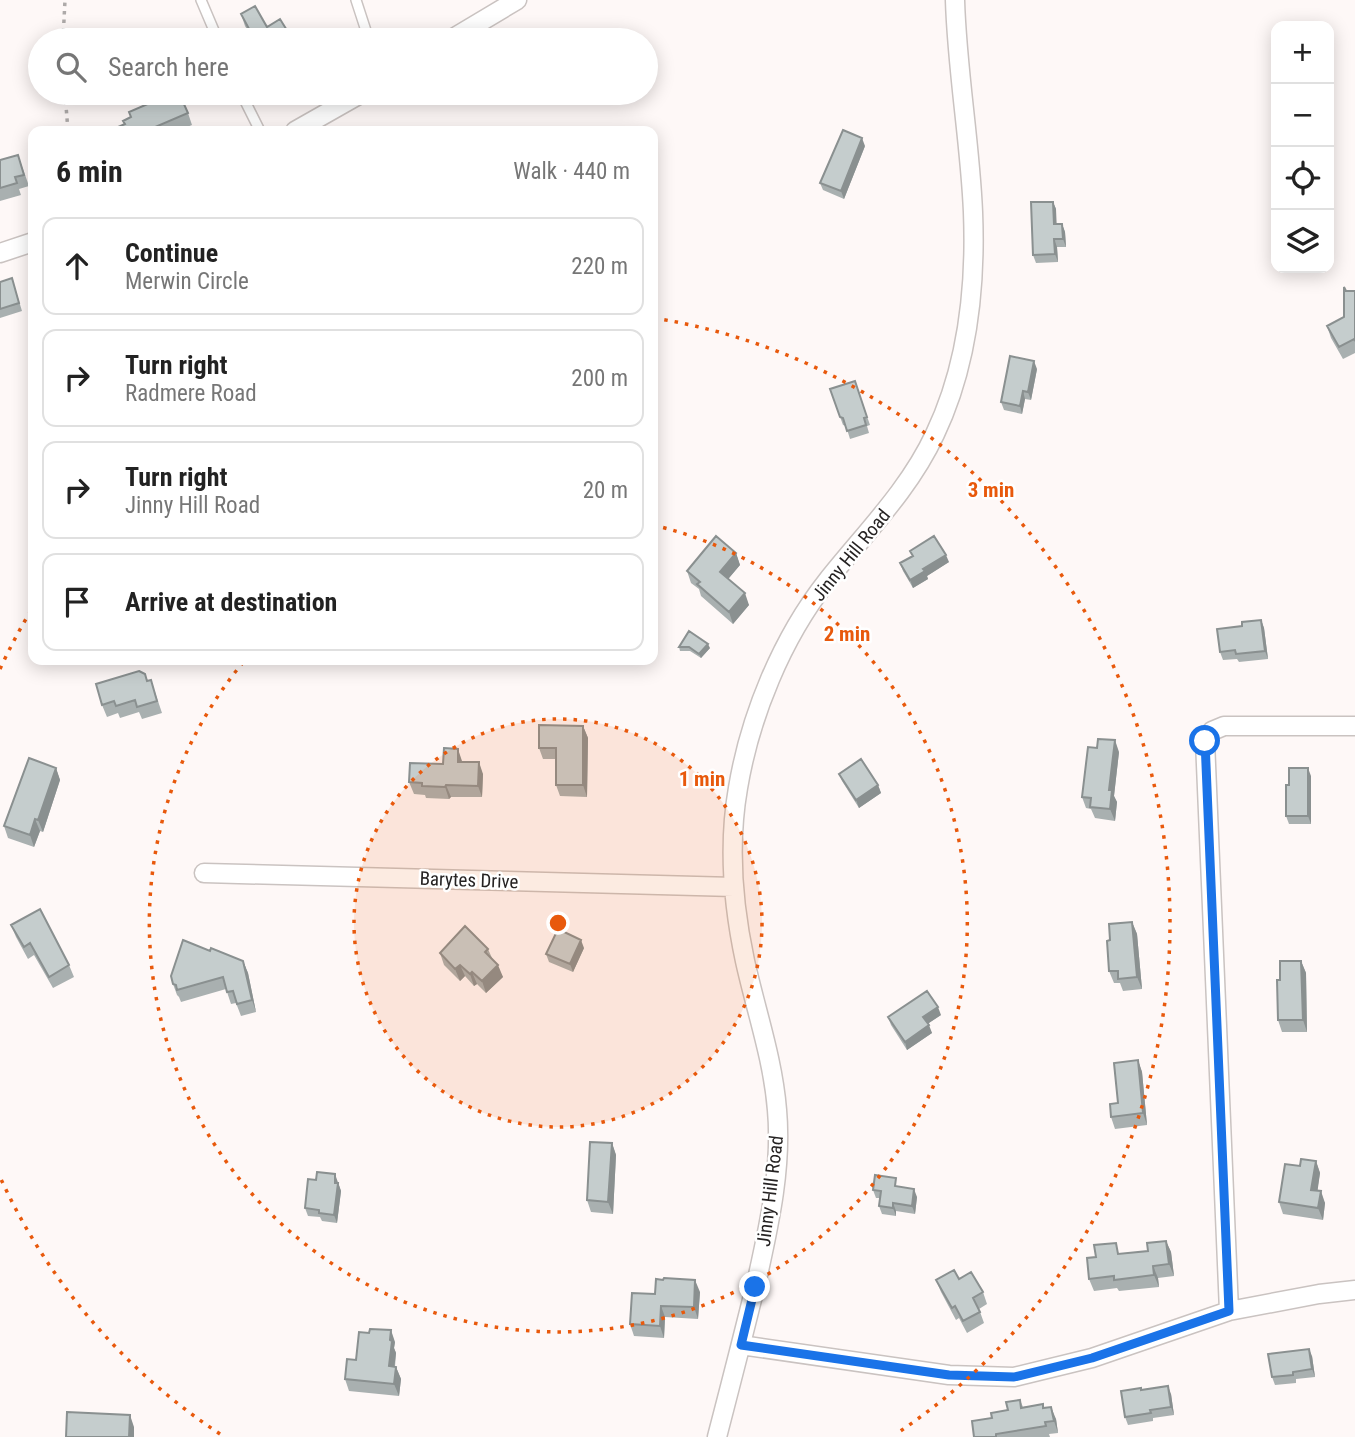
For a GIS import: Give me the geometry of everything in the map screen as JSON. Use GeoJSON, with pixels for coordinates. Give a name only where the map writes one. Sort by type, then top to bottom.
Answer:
{"type":"FeatureCollection","features":[{"type":"Feature","properties":{"kind":"street"},"geometry":{"type":"LineString","coordinates":[[470,28],[517,0]]}},
{"type":"Feature","properties":{"kind":"street","name":"Jinny Hill Road"},"geometry":{"type":"LineString","coordinates":[[717,1437],[767,1234],[778,1155],[778,1111],[772,1067],[741,938],[734,887],[733,835],[737,790],[746,748],[767,687],[784,649],[825,583],[892,504],[918,467],[935,435],[957,376],[966,336],[974,245],[955,0]]}},
{"type":"Feature","properties":{"kind":"street"},"geometry":{"type":"LineString","coordinates":[[304,126],[341,105]]}},
{"type":"Feature","properties":{"kind":"street"},"geometry":{"type":"LineString","coordinates":[[0,253],[28,244]]}},
{"type":"Feature","properties":{"kind":"street"},"geometry":{"type":"LineString","coordinates":[[1229,1311],[1205,741],[1212,731],[1224,726],[1355,726]]}},
{"type":"Feature","properties":{"kind":"street","name":"Barytes Drive"},"geometry":{"type":"LineString","coordinates":[[204,873],[734,887]]}},
{"type":"Feature","properties":{"kind":"street"},"geometry":{"type":"LineString","coordinates":[[741,1345],[949,1375],[1014,1377],[1092,1358],[1229,1311],[1355,1290]]}},
{"type":"Feature","properties":{"kind":"lane"},"geometry":{"type":"LineString","coordinates":[[201,0],[213,28]]}},
{"type":"Feature","properties":{"kind":"lane"},"geometry":{"type":"LineString","coordinates":[[356,0],[365,28]]}},
{"type":"Feature","properties":{"kind":"lane"},"geometry":{"type":"LineString","coordinates":[[247,105],[258,126]]}},
{"type":"Feature","properties":{"kind":"path"},"geometry":{"type":"LineString","coordinates":[[64,28],[65,0]]}},
{"type":"Feature","properties":{"kind":"path"},"geometry":{"type":"LineString","coordinates":[[66,105],[68,126]]}},
{"type":"Feature","properties":{"kind":"building"},"geometry":{"type":"Polygon","coordinates":[[[255,6],[267,27],[280,19],[286,28],[249,28],[241,14],[255,6]]]}},
{"type":"Feature","properties":{"kind":"building"},"geometry":{"type":"Polygon","coordinates":[[[145,105],[184,105],[188,113],[157,126],[120,126],[125,124],[123,121],[131,117],[129,112],[145,105]]]}},
{"type":"Feature","properties":{"kind":"building"},"geometry":{"type":"Polygon","coordinates":[[[843,130],[862,138],[841,191],[820,183],[843,130]]]}},
{"type":"Feature","properties":{"kind":"building"},"geometry":{"type":"Polygon","coordinates":[[[18,155],[24,175],[15,177],[17,183],[0,188],[0,160],[18,155]]]}},
{"type":"Feature","properties":{"kind":"building"},"geometry":{"type":"Polygon","coordinates":[[[1031,202],[1053,202],[1054,224],[1062,224],[1063,239],[1054,239],[1055,254],[1033,255],[1031,202]]]}},
{"type":"Feature","properties":{"kind":"building"},"geometry":{"type":"Polygon","coordinates":[[[12,278],[19,303],[0,309],[0,282],[12,278]]]}},
{"type":"Feature","properties":{"kind":"building"},"geometry":{"type":"Polygon","coordinates":[[[1344,287],[1346,291],[1355,291],[1355,341],[1354,339],[1339,347],[1327,326],[1344,317],[1344,287]]]}},
{"type":"Feature","properties":{"kind":"building"},"geometry":{"type":"Polygon","coordinates":[[[1010,356],[1034,361],[1028,392],[1023,391],[1020,406],[1001,402],[1010,356]]]}},
{"type":"Feature","properties":{"kind":"building"},"geometry":{"type":"Polygon","coordinates":[[[855,381],[867,417],[864,418],[866,425],[847,431],[830,389],[855,381]]]}},
{"type":"Feature","properties":{"kind":"building"},"geometry":{"type":"Polygon","coordinates":[[[716,536],[736,553],[720,572],[745,593],[729,612],[697,584],[700,582],[687,571],[716,536]]]}},
{"type":"Feature","properties":{"kind":"building"},"geometry":{"type":"Polygon","coordinates":[[[934,536],[946,555],[910,580],[900,563],[913,556],[910,551],[934,536]]]}},
{"type":"Feature","properties":{"kind":"building"},"geometry":{"type":"Polygon","coordinates":[[[1261,620],[1265,651],[1236,654],[1235,650],[1220,652],[1217,629],[1261,620]]]}},
{"type":"Feature","properties":{"kind":"building"},"geometry":{"type":"Polygon","coordinates":[[[689,631],[708,644],[699,654],[689,647],[679,647],[689,631]]]}},
{"type":"Feature","properties":{"kind":"building"},"geometry":{"type":"Polygon","coordinates":[[[139,671],[145,674],[147,681],[151,680],[157,701],[137,707],[135,700],[116,706],[114,701],[102,705],[96,684],[139,671]]]}},
{"type":"Feature","properties":{"kind":"building"},"geometry":{"type":"Polygon","coordinates":[[[539,725],[583,726],[583,785],[556,785],[556,748],[539,748],[539,725]]]}},
{"type":"Feature","properties":{"kind":"building"},"geometry":{"type":"Polygon","coordinates":[[[1098,739],[1115,740],[1109,790],[1112,790],[1110,809],[1090,807],[1091,798],[1082,797],[1088,747],[1097,748],[1098,739]]]}},
{"type":"Feature","properties":{"kind":"building"},"geometry":{"type":"Polygon","coordinates":[[[444,748],[458,749],[458,762],[479,762],[478,786],[422,786],[422,783],[409,782],[410,763],[443,764],[444,748]]]}},
{"type":"Feature","properties":{"kind":"building"},"geometry":{"type":"Polygon","coordinates":[[[29,758],[56,768],[30,835],[4,826],[29,758]]]}},
{"type":"Feature","properties":{"kind":"building"},"geometry":{"type":"Polygon","coordinates":[[[861,759],[878,785],[856,800],[839,774],[861,759]]]}},
{"type":"Feature","properties":{"kind":"building"},"geometry":{"type":"Polygon","coordinates":[[[1289,768],[1308,768],[1308,816],[1286,816],[1289,768]]]}},
{"type":"Feature","properties":{"kind":"building"},"geometry":{"type":"Polygon","coordinates":[[[40,909],[69,965],[49,977],[30,943],[24,947],[11,925],[40,909]]]}},
{"type":"Feature","properties":{"kind":"building"},"geometry":{"type":"Polygon","coordinates":[[[1132,922],[1137,977],[1118,979],[1118,971],[1109,971],[1109,924],[1132,922]]]}},
{"type":"Feature","properties":{"kind":"building"},"geometry":{"type":"Polygon","coordinates":[[[465,926],[488,949],[485,952],[498,965],[482,981],[460,965],[455,969],[440,953],[465,926]]]}},
{"type":"Feature","properties":{"kind":"building"},"geometry":{"type":"Polygon","coordinates":[[[558,929],[581,940],[570,964],[546,954],[558,929]]]}},
{"type":"Feature","properties":{"kind":"building"},"geometry":{"type":"Polygon","coordinates":[[[183,940],[243,961],[252,1000],[237,1004],[233,991],[227,992],[223,977],[177,990],[171,976],[183,940]]]}},
{"type":"Feature","properties":{"kind":"building"},"geometry":{"type":"Polygon","coordinates":[[[1280,961],[1301,961],[1303,1020],[1278,1020],[1277,980],[1280,980],[1280,961]]]}},
{"type":"Feature","properties":{"kind":"building"},"geometry":{"type":"Polygon","coordinates":[[[927,991],[938,1007],[923,1017],[929,1025],[905,1042],[888,1017],[927,991]]]}},
{"type":"Feature","properties":{"kind":"building"},"geometry":{"type":"Polygon","coordinates":[[[1138,1060],[1143,1113],[1111,1117],[1110,1104],[1118,1103],[1114,1063],[1138,1060]]]}},
{"type":"Feature","properties":{"kind":"building"},"geometry":{"type":"Polygon","coordinates":[[[590,1142],[612,1143],[608,1202],[587,1200],[590,1142]]]}},
{"type":"Feature","properties":{"kind":"building"},"geometry":{"type":"Polygon","coordinates":[[[1301,1159],[1316,1161],[1311,1190],[1321,1191],[1318,1208],[1279,1202],[1285,1164],[1300,1166],[1301,1159]]]}},
{"type":"Feature","properties":{"kind":"building"},"geometry":{"type":"Polygon","coordinates":[[[317,1172],[335,1174],[335,1183],[338,1183],[334,1215],[305,1208],[308,1179],[316,1180],[317,1172]]]}},
{"type":"Feature","properties":{"kind":"building"},"geometry":{"type":"Polygon","coordinates":[[[875,1175],[896,1178],[895,1186],[914,1189],[912,1206],[893,1203],[893,1208],[879,1206],[881,1191],[873,1190],[875,1175]]]}},
{"type":"Feature","properties":{"kind":"building"},"geometry":{"type":"Polygon","coordinates":[[[1166,1241],[1169,1264],[1153,1266],[1154,1275],[1114,1280],[1114,1276],[1089,1279],[1087,1258],[1096,1257],[1094,1245],[1116,1243],[1118,1254],[1148,1251],[1147,1243],[1166,1241]]]}},
{"type":"Feature","properties":{"kind":"building"},"geometry":{"type":"Polygon","coordinates":[[[954,1270],[959,1279],[971,1272],[983,1292],[973,1298],[980,1312],[963,1321],[936,1280],[954,1270]]]}},
{"type":"Feature","properties":{"kind":"building"},"geometry":{"type":"Polygon","coordinates":[[[656,1279],[695,1280],[694,1307],[661,1306],[660,1326],[630,1324],[632,1293],[655,1294],[656,1279]]]}},
{"type":"Feature","properties":{"kind":"building"},"geometry":{"type":"Polygon","coordinates":[[[370,1329],[391,1330],[389,1366],[396,1367],[394,1384],[345,1379],[347,1359],[356,1360],[359,1332],[369,1333],[370,1329]]]}},
{"type":"Feature","properties":{"kind":"building"},"geometry":{"type":"Polygon","coordinates":[[[1309,1349],[1312,1369],[1293,1372],[1293,1375],[1272,1377],[1268,1354],[1309,1349]]]}},
{"type":"Feature","properties":{"kind":"building"},"geometry":{"type":"Polygon","coordinates":[[[1168,1386],[1171,1407],[1125,1417],[1121,1391],[1168,1386]]]}},
{"type":"Feature","properties":{"kind":"building"},"geometry":{"type":"Polygon","coordinates":[[[1020,1400],[1021,1408],[1043,1404],[1043,1408],[1051,1407],[1054,1421],[1045,1422],[1046,1426],[996,1434],[996,1437],[974,1437],[972,1421],[992,1418],[991,1413],[1008,1410],[1006,1402],[1020,1400]]]}},
{"type":"Feature","properties":{"kind":"building"},"geometry":{"type":"Polygon","coordinates":[[[67,1412],[130,1415],[129,1437],[66,1437],[67,1412]]]}},
{"type":"Feature","properties":{"kind":"route"},"geometry":{"type":"LineString","coordinates":[[755,1287],[741,1345],[949,1375],[1014,1377],[1092,1358],[1229,1311],[1205,741]]}}]}
